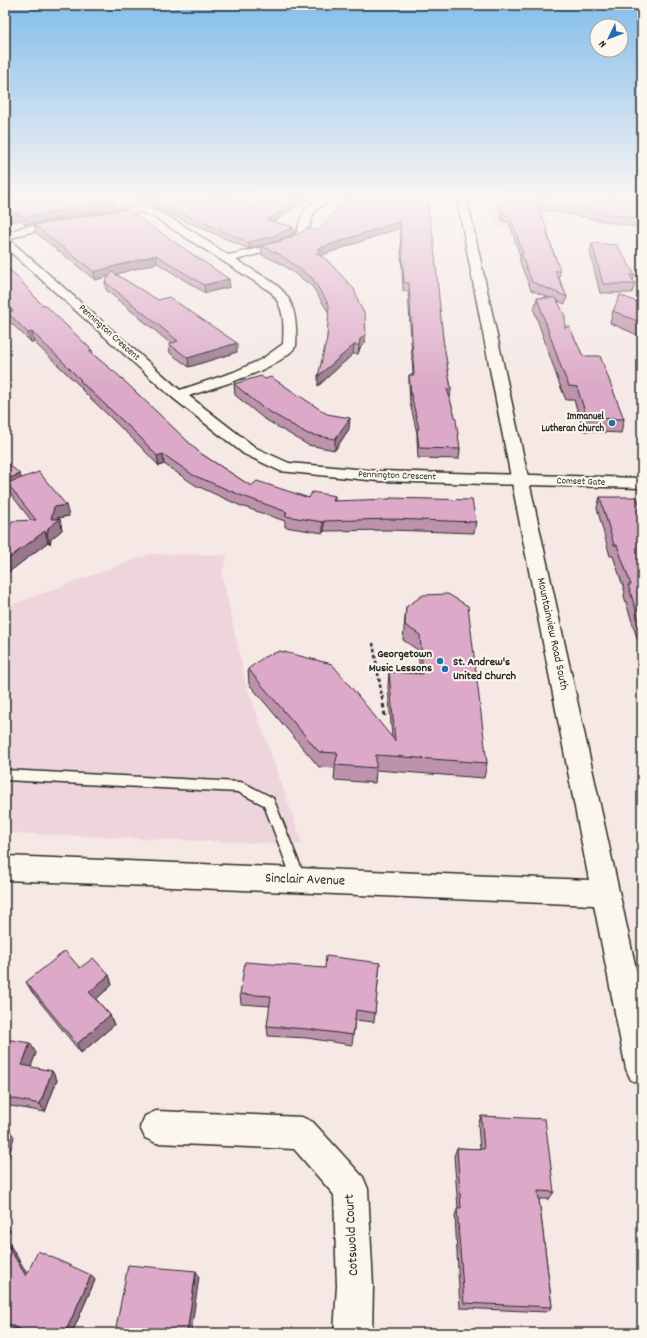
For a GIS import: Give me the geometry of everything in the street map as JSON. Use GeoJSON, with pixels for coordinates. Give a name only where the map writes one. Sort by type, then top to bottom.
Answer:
{"type":"FeatureCollection","features":[{"type":"Feature","properties":{"kind":"main road","name":"Mountainview Road South"},"geometry":{"type":"LineString","coordinates":[[475,261],[642,1069]]}},
{"type":"Feature","properties":{"kind":"main road","name":"Sinclair Avenue"},"geometry":{"type":"LineString","coordinates":[[5,868],[606,893]]}},
{"type":"Feature","properties":{"kind":"street","name":"Pennington Crescent"},"geometry":{"type":"LineString","coordinates":[[28,261],[178,395],[250,451],[286,468],[378,476],[520,480]]}},
{"type":"Feature","properties":{"kind":"street"},"geometry":{"type":"LineString","coordinates":[[178,395],[239,375],[267,362],[289,346],[291,318],[284,299],[275,289],[233,261]]}},
{"type":"Feature","properties":{"kind":"street","name":"Comset Gate"},"geometry":{"type":"LineString","coordinates":[[520,480],[642,483]]}},
{"type":"Feature","properties":{"kind":"street","name":"Cotswold Court"},"geometry":{"type":"LineString","coordinates":[[156,1127],[302,1133],[351,1189],[356,1286],[353,1333]]}},
{"type":"Feature","properties":{"kind":"lane"},"geometry":{"type":"LineString","coordinates":[[5,775],[240,787],[269,802],[299,880]]}},
{"type":"Feature","properties":{"kind":"path"},"geometry":{"type":"LineString","coordinates":[[373,642],[384,716]]}},
{"type":"Feature","properties":{"kind":"shaded area"},"geometry":{"type":"Polygon","coordinates":[[[150,554],[227,555],[222,575],[246,684],[303,845],[5,833],[5,607],[150,554]]]}},
{"type":"Feature","properties":{"kind":"building"},"geometry":{"type":"Polygon","coordinates":[[[81,261],[133,261],[94,272],[81,261]]]}},
{"type":"Feature","properties":{"kind":"building"},"geometry":{"type":"Polygon","coordinates":[[[166,261],[203,261],[229,279],[204,285],[166,261]]]}},
{"type":"Feature","properties":{"kind":"building"},"geometry":{"type":"Polygon","coordinates":[[[289,261],[328,261],[354,289],[360,306],[365,314],[366,334],[360,339],[359,345],[354,345],[318,376],[327,338],[329,305],[312,278],[289,261]]]}},
{"type":"Feature","properties":{"kind":"building"},"geometry":{"type":"Polygon","coordinates":[[[403,261],[435,261],[443,339],[451,389],[447,389],[456,420],[460,449],[419,448],[417,429],[419,429],[411,394],[409,375],[414,375],[409,283],[404,283],[403,261]]]}},
{"type":"Feature","properties":{"kind":"building"},"geometry":{"type":"Polygon","coordinates":[[[524,261],[557,261],[560,271],[555,271],[567,297],[532,282],[524,261]]]}},
{"type":"Feature","properties":{"kind":"building"},"geometry":{"type":"Polygon","coordinates":[[[597,261],[627,261],[635,275],[630,275],[635,284],[603,284],[597,261]]]}},
{"type":"Feature","properties":{"kind":"building"},"geometry":{"type":"Polygon","coordinates":[[[5,267],[16,275],[42,305],[44,304],[92,350],[89,351],[118,375],[200,453],[251,486],[257,481],[309,498],[312,492],[335,496],[333,501],[390,498],[472,500],[476,522],[391,519],[323,522],[285,516],[287,512],[240,495],[193,475],[163,454],[157,456],[140,437],[80,381],[81,380],[32,332],[28,333],[8,313],[13,311],[5,303],[5,267]]]}},
{"type":"Feature","properties":{"kind":"building"},"geometry":{"type":"Polygon","coordinates":[[[112,272],[158,300],[169,297],[237,343],[188,358],[169,344],[178,341],[105,282],[112,272]]]}},
{"type":"Feature","properties":{"kind":"building"},"geometry":{"type":"Polygon","coordinates":[[[620,295],[642,304],[642,323],[613,311],[620,295]]]}},
{"type":"Feature","properties":{"kind":"building"},"geometry":{"type":"Polygon","coordinates":[[[537,298],[556,298],[565,316],[565,328],[569,326],[583,356],[600,356],[624,419],[587,418],[577,387],[569,386],[562,370],[537,298]]]}},
{"type":"Feature","properties":{"kind":"building"},"geometry":{"type":"Polygon","coordinates":[[[261,376],[265,379],[271,377],[327,414],[350,418],[335,439],[308,434],[263,408],[234,384],[261,376]]]}},
{"type":"Feature","properties":{"kind":"building"},"geometry":{"type":"Polygon","coordinates":[[[5,461],[20,474],[5,480],[5,461]]]}},
{"type":"Feature","properties":{"kind":"building"},"geometry":{"type":"Polygon","coordinates":[[[39,472],[66,505],[54,507],[51,519],[60,519],[48,528],[47,534],[45,531],[5,561],[5,537],[7,536],[12,521],[36,520],[7,483],[39,472]]]}},
{"type":"Feature","properties":{"kind":"building"},"geometry":{"type":"Polygon","coordinates":[[[600,497],[637,497],[642,512],[642,629],[628,585],[631,585],[617,545],[614,545],[600,497]]]}},
{"type":"Feature","properties":{"kind":"building"},"geometry":{"type":"Polygon","coordinates":[[[448,594],[468,606],[487,763],[376,755],[376,768],[335,765],[338,753],[319,752],[248,669],[264,657],[280,651],[332,664],[395,741],[389,672],[423,674],[420,635],[405,625],[406,607],[423,595],[448,594]]]}},
{"type":"Feature","properties":{"kind":"building"},"geometry":{"type":"Polygon","coordinates":[[[65,951],[80,968],[93,958],[109,975],[89,992],[110,1015],[77,1044],[26,982],[65,951]]]}},
{"type":"Feature","properties":{"kind":"building"},"geometry":{"type":"Polygon","coordinates":[[[326,956],[380,963],[375,1013],[356,1010],[353,1035],[267,1026],[271,996],[240,994],[245,962],[325,968],[326,956]]]}},
{"type":"Feature","properties":{"kind":"building"},"geometry":{"type":"Polygon","coordinates":[[[5,1039],[30,1043],[22,1065],[52,1071],[40,1104],[5,1097],[5,1039]]]}},
{"type":"Feature","properties":{"kind":"building"},"geometry":{"type":"Polygon","coordinates":[[[481,1116],[545,1119],[554,1192],[538,1191],[552,1307],[464,1303],[457,1208],[461,1208],[457,1148],[484,1149],[481,1116]]]}},
{"type":"Feature","properties":{"kind":"building"},"geometry":{"type":"Polygon","coordinates":[[[5,1128],[8,1128],[5,1138],[5,1128]]]}},
{"type":"Feature","properties":{"kind":"building"},"geometry":{"type":"Polygon","coordinates":[[[5,1241],[26,1276],[38,1251],[91,1275],[65,1333],[27,1333],[5,1322],[5,1241]]]}},
{"type":"Feature","properties":{"kind":"building"},"geometry":{"type":"Polygon","coordinates":[[[128,1265],[196,1271],[187,1333],[115,1333],[128,1265]]]}},
{"type":"Feature","properties":{"kind":"place","name":"Immanuel Lutheran Church"},"geometry":{"type":"Point","coordinates":[612,423]}},
{"type":"Feature","properties":{"kind":"place","name":"Georgetown Music Lessons"},"geometry":{"type":"Point","coordinates":[440,661]}},
{"type":"Feature","properties":{"kind":"place","name":"St. Andrew's United Church"},"geometry":{"type":"Point","coordinates":[445,669]}}]}
